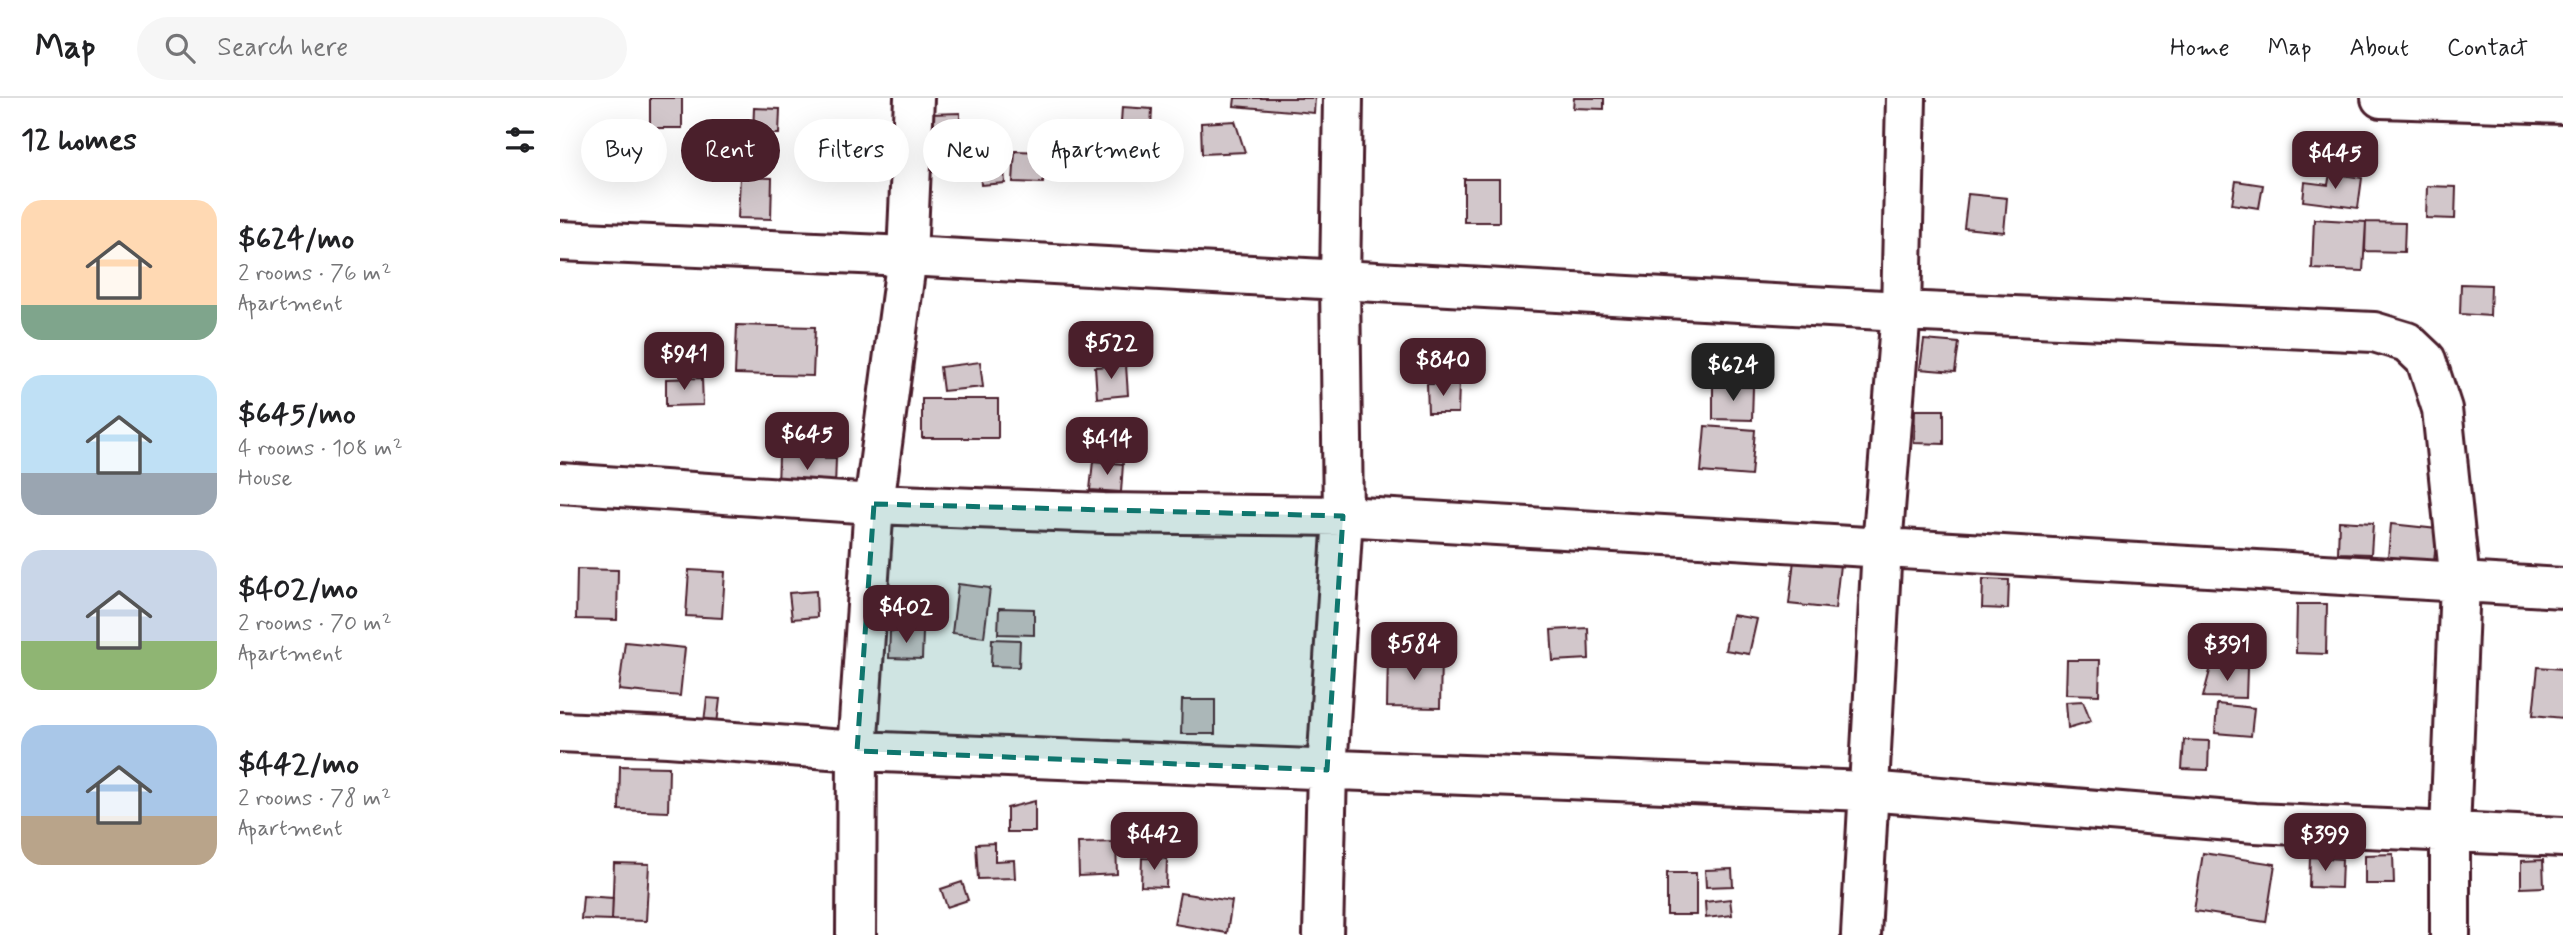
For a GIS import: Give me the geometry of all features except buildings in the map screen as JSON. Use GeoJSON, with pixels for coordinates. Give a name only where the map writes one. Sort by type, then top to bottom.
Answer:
{"type":"FeatureCollection","features":[{"type":"Feature","properties":{"kind":"street"},"geometry":{"type":"LineString","coordinates":[[856,935],[857,751],[874,504],[907,257],[914,98]]}},
{"type":"Feature","properties":{"kind":"street"},"geometry":{"type":"LineString","coordinates":[[1323,935],[1327,770],[1343,516],[1340,281],[1343,98]]}},
{"type":"Feature","properties":{"kind":"street"},"geometry":{"type":"LineString","coordinates":[[1861,935],[1882,547],[1901,311],[1906,98]]}},
{"type":"Feature","properties":{"kind":"street"},"geometry":{"type":"LineString","coordinates":[[2381,98],[2563,104]]}},
{"type":"Feature","properties":{"kind":"street"},"geometry":{"type":"LineString","coordinates":[[560,241],[907,257],[1901,311],[2374,332],[2407,342],[2426,360],[2442,409],[2460,583],[2450,831],[2450,935]]}},
{"type":"Feature","properties":{"kind":"street"},"geometry":{"type":"LineString","coordinates":[[560,483],[874,504],[1104,513],[1343,516],[2563,588]]}},
{"type":"Feature","properties":{"kind":"street"},"geometry":{"type":"LineString","coordinates":[[560,732],[857,751],[1867,791],[2255,823],[2563,837]]}},
{"type":"Feature","properties":{"kind":"highlighted area"},"geometry":{"type":"Polygon","coordinates":[[[874,504],[1343,516],[1327,770],[857,751],[874,504]]]}}]}
